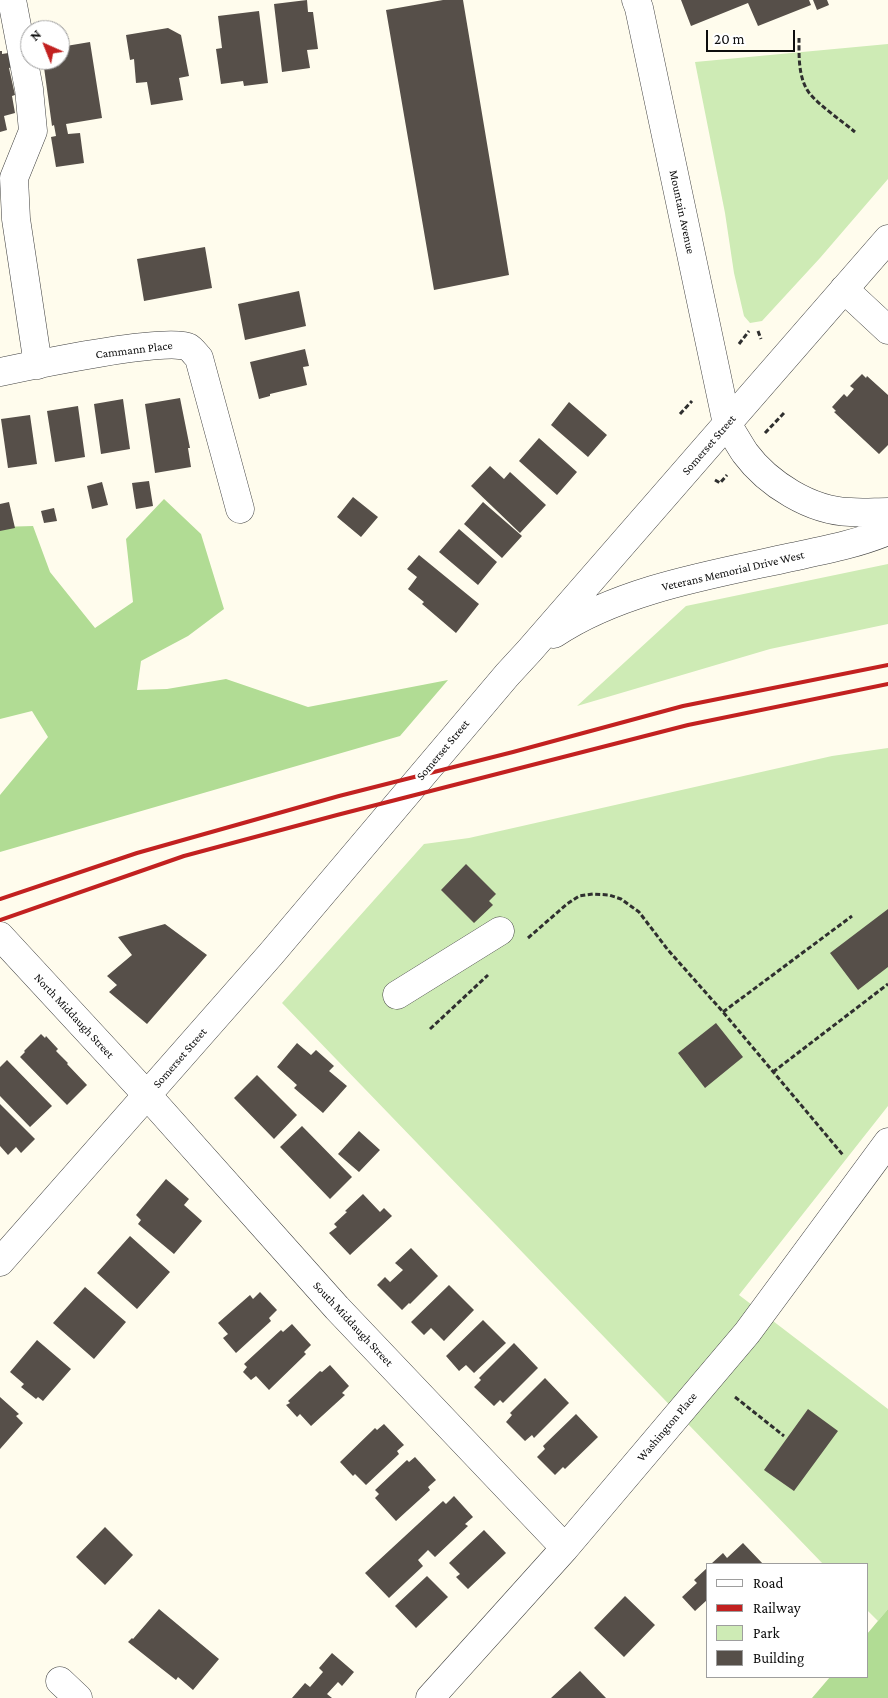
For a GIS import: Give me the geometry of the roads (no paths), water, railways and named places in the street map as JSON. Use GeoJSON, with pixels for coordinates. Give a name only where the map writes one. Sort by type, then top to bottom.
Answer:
{"type":"FeatureCollection","features":[{"type":"Feature","properties":{"kind":"street"},"geometry":{"type":"LineString","coordinates":[[12,0],[29,89],[34,131],[14,178],[16,220],[38,365]]}},
{"type":"Feature","properties":{"kind":"street","name":"Mountain Avenue"},"geometry":{"type":"LineString","coordinates":[[636,0],[727,424]]}},
{"type":"Feature","properties":{"kind":"street","name":"Somerset Street"},"geometry":{"type":"LineString","coordinates":[[0,1262],[277,946],[507,675],[888,239]]}},
{"type":"Feature","properties":{"kind":"street"},"geometry":{"type":"LineString","coordinates":[[844,289],[888,330]]}},
{"type":"Feature","properties":{"kind":"street","name":"Cammann Place"},"geometry":{"type":"LineString","coordinates":[[0,372],[129,348],[175,344],[188,346],[199,358],[240,509]]}},
{"type":"Feature","properties":{"kind":"street"},"geometry":{"type":"LineString","coordinates":[[727,424],[746,454],[767,475],[790,493],[819,507],[848,512],[888,512]]}},
{"type":"Feature","properties":{"kind":"street","name":"Veterans Memorial Drive West"},"geometry":{"type":"LineString","coordinates":[[530,650],[574,620],[608,605],[690,579],[851,544],[888,531]]}},
{"type":"Feature","properties":{"kind":"street","name":"North Middaugh Street"},"geometry":{"type":"LineString","coordinates":[[0,936],[147,1095]]}},
{"type":"Feature","properties":{"kind":"street"},"geometry":{"type":"LineString","coordinates":[[397,995],[511,937]]}},
{"type":"Feature","properties":{"kind":"street","name":"South Middaugh Street"},"geometry":{"type":"LineString","coordinates":[[147,1095],[337,1308],[565,1548]]}},
{"type":"Feature","properties":{"kind":"street","name":"Washington Place"},"geometry":{"type":"LineString","coordinates":[[430,1698],[565,1548],[747,1333],[888,1142]]}},
{"type":"Feature","properties":{"kind":"railway"},"geometry":{"type":"LineString","coordinates":[[0,899],[137,853],[339,796],[683,706],[888,665]]}},
{"type":"Feature","properties":{"kind":"railway"},"geometry":{"type":"LineString","coordinates":[[0,920],[184,856],[337,815],[688,725],[888,684]]}}]}
